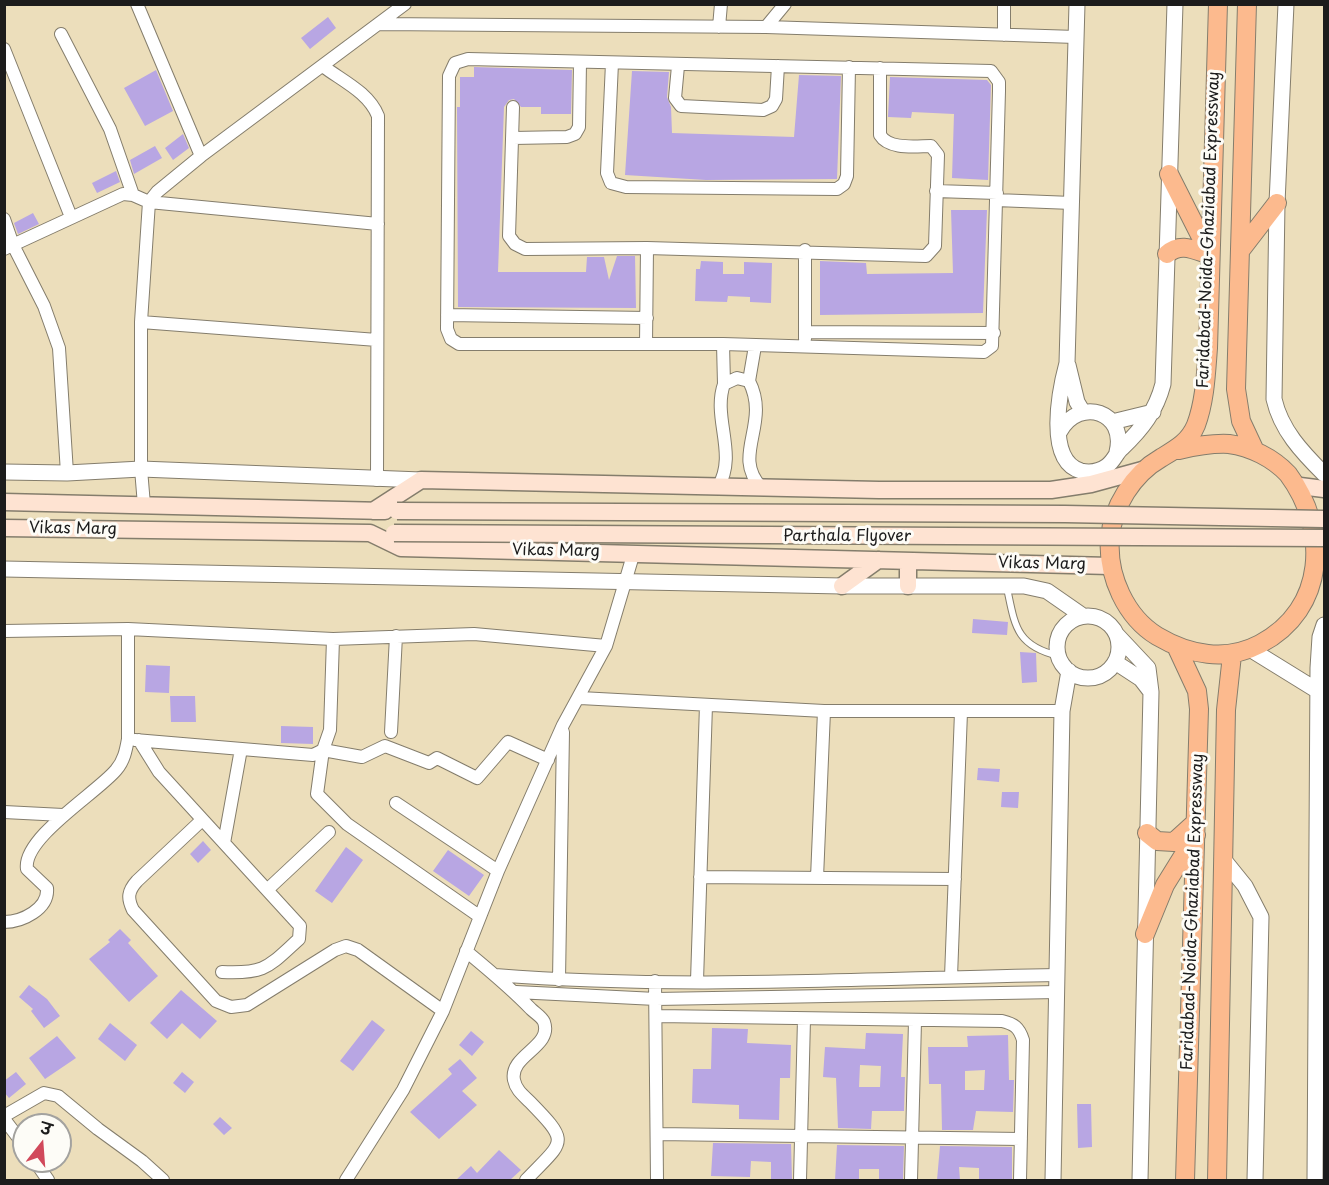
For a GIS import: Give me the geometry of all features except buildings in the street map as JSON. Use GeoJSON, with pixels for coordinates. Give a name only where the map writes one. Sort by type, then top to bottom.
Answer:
{"type":"FeatureCollection","features":[{"type":"Feature","properties":{"kind":"main road","name":"Faridabad-Noida-Ghaziabad Expressway"},"geometry":{"type":"LineString","coordinates":[[1179,450],[1196,426],[1204,391],[1208,348],[1218,4]]}},
{"type":"Feature","properties":{"kind":"main road","name":"Faridabad-Noida-Ghaziabad Expressway"},"geometry":{"type":"LineString","coordinates":[[1247,4],[1236,389],[1241,421],[1255,451]]}},
{"type":"Feature","properties":{"kind":"main road"},"geometry":{"type":"LineString","coordinates":[[1215,120],[1244,120]]}},
{"type":"Feature","properties":{"kind":"main road"},"geometry":{"type":"LineString","coordinates":[[1169,174],[1210,255]]}},
{"type":"Feature","properties":{"kind":"main road"},"geometry":{"type":"LineString","coordinates":[[1240,251],[1278,203]]}},
{"type":"Feature","properties":{"kind":"main road"},"geometry":{"type":"LineString","coordinates":[[1167,254],[1174,248],[1186,247],[1210,255]]}},
{"type":"Feature","properties":{"kind":"main road"},"geometry":{"type":"LineString","coordinates":[[373,511],[421,480],[753,475],[1058,490],[1138,472],[1179,450],[1204,444],[1230,444],[1255,451],[1280,465],[1300,486],[1313,508],[1320,532],[1321,581],[1302,611],[1279,634],[1233,655],[1202,654],[1177,648],[1146,629],[1122,600],[1110,566],[1110,539],[1116,513],[1138,472]]}},
{"type":"Feature","properties":{"kind":"main road"},"geometry":{"type":"LineString","coordinates":[[1300,486],[1324,489]]}},
{"type":"Feature","properties":{"kind":"main road","name":"Vikas Marg"},"geometry":{"type":"LineString","coordinates":[[4,502],[373,511]]}},
{"type":"Feature","properties":{"kind":"main road","name":"Parthala Flyover"},"geometry":{"type":"LineString","coordinates":[[373,511],[1065,514],[1324,519]]}},
{"type":"Feature","properties":{"kind":"main road","name":"Vikas Marg"},"geometry":{"type":"LineString","coordinates":[[4,528],[370,532],[401,548],[634,552],[1110,566]]}},
{"type":"Feature","properties":{"kind":"main road","name":"Parthala Flyover"},"geometry":{"type":"LineString","coordinates":[[370,532],[1324,538]]}},
{"type":"Feature","properties":{"kind":"main road"},"geometry":{"type":"LineString","coordinates":[[842,586],[878,560]]}},
{"type":"Feature","properties":{"kind":"main road"},"geometry":{"type":"LineString","coordinates":[[908,561],[908,586]]}},
{"type":"Feature","properties":{"kind":"main road","name":"Faridabad-Noida-Ghaziabad Expressway"},"geometry":{"type":"LineString","coordinates":[[1177,648],[1197,691],[1199,709],[1185,1180]]}},
{"type":"Feature","properties":{"kind":"main road","name":"Faridabad-Noida-Ghaziabad Expressway"},"geometry":{"type":"LineString","coordinates":[[1217,1180],[1226,710],[1233,655]]}},
{"type":"Feature","properties":{"kind":"main road"},"geometry":{"type":"LineString","coordinates":[[1148,833],[1157,841],[1174,842],[1196,828]]}},
{"type":"Feature","properties":{"kind":"main road"},"geometry":{"type":"LineString","coordinates":[[1145,934],[1165,885],[1196,828]]}},
{"type":"Feature","properties":{"kind":"street"},"geometry":{"type":"LineString","coordinates":[[137,4],[201,156]]}},
{"type":"Feature","properties":{"kind":"street"},"geometry":{"type":"LineString","coordinates":[[144,506],[141,469],[141,322],[150,202],[157,192],[201,156],[324,67],[405,4]]}},
{"type":"Feature","properties":{"kind":"street"},"geometry":{"type":"LineString","coordinates":[[719,27],[721,4]]}},
{"type":"Feature","properties":{"kind":"street"},"geometry":{"type":"LineString","coordinates":[[765,27],[785,4]]}},
{"type":"Feature","properties":{"kind":"street"},"geometry":{"type":"LineString","coordinates":[[1004,4],[1004,35]]}},
{"type":"Feature","properties":{"kind":"street"},"geometry":{"type":"LineString","coordinates":[[1077,4],[1067,363],[1060,403],[1060,452],[1065,461],[1075,468],[1090,472],[1099,470],[1143,427],[1153,412],[1163,384],[1175,4]]}},
{"type":"Feature","properties":{"kind":"street"},"geometry":{"type":"LineString","coordinates":[[1286,4],[1278,203],[1274,399],[1279,419],[1292,438],[1324,474]]}},
{"type":"Feature","properties":{"kind":"street"},"geometry":{"type":"LineString","coordinates":[[378,24],[765,27],[1076,37]]}},
{"type":"Feature","properties":{"kind":"street"},"geometry":{"type":"LineString","coordinates":[[60,34],[110,129],[134,195]]}},
{"type":"Feature","properties":{"kind":"street"},"geometry":{"type":"LineString","coordinates":[[4,49],[71,217]]}},
{"type":"Feature","properties":{"kind":"street"},"geometry":{"type":"LineString","coordinates":[[468,59],[580,63],[985,70],[996,75],[999,91],[992,346],[984,352],[723,345],[459,344],[451,339],[447,328],[449,76],[455,63],[468,59]]}},
{"type":"Feature","properties":{"kind":"street"},"geometry":{"type":"LineString","coordinates":[[513,138],[567,137],[575,134],[579,127],[580,63]]}},
{"type":"Feature","properties":{"kind":"street"},"geometry":{"type":"LineString","coordinates":[[612,63],[607,173],[611,183],[626,187],[837,189],[844,184],[847,176],[849,67]]}},
{"type":"Feature","properties":{"kind":"street"},"geometry":{"type":"LineString","coordinates":[[678,66],[675,98],[681,106],[763,110],[772,106],[776,99],[778,66]]}},
{"type":"Feature","properties":{"kind":"street"},"geometry":{"type":"LineString","coordinates":[[324,67],[360,93],[374,106],[378,117],[377,480]]}},
{"type":"Feature","properties":{"kind":"street"},"geometry":{"type":"LineString","coordinates":[[513,107],[509,236],[515,244],[525,249],[805,250],[926,256],[935,246],[938,155],[931,146],[890,144],[880,135],[880,68]]}},
{"type":"Feature","properties":{"kind":"street"},"geometry":{"type":"LineString","coordinates":[[936,191],[1071,203]]}},
{"type":"Feature","properties":{"kind":"street"},"geometry":{"type":"LineString","coordinates":[[9,247],[123,194],[134,195],[150,202],[378,224]]}},
{"type":"Feature","properties":{"kind":"street"},"geometry":{"type":"LineString","coordinates":[[4,219],[9,247],[36,288],[59,348],[67,473]]}},
{"type":"Feature","properties":{"kind":"street"},"geometry":{"type":"LineString","coordinates":[[646,344],[647,248]]}},
{"type":"Feature","properties":{"kind":"street"},"geometry":{"type":"LineString","coordinates":[[804,348],[805,250]]}},
{"type":"Feature","properties":{"kind":"street"},"geometry":{"type":"LineString","coordinates":[[447,315],[647,318]]}},
{"type":"Feature","properties":{"kind":"street"},"geometry":{"type":"LineString","coordinates":[[141,322],[378,340]]}},
{"type":"Feature","properties":{"kind":"street"},"geometry":{"type":"LineString","coordinates":[[805,332],[994,333]]}},
{"type":"Feature","properties":{"kind":"street"},"geometry":{"type":"LineString","coordinates":[[723,345],[724,384],[720,410],[727,458],[723,476]]}},
{"type":"Feature","properties":{"kind":"street"},"geometry":{"type":"LineString","coordinates":[[753,475],[758,410],[756,394],[749,381],[755,346]]}},
{"type":"Feature","properties":{"kind":"street"},"geometry":{"type":"LineString","coordinates":[[1067,363],[1077,402],[1083,412]]}},
{"type":"Feature","properties":{"kind":"street"},"geometry":{"type":"LineString","coordinates":[[724,384],[737,378],[749,381]]}},
{"type":"Feature","properties":{"kind":"street"},"geometry":{"type":"LineString","coordinates":[[1060,431],[1065,422],[1083,412],[1094,412],[1112,422],[1119,436],[1115,456]]}},
{"type":"Feature","properties":{"kind":"street"},"geometry":{"type":"LineString","coordinates":[[1112,422],[1153,412]]}},
{"type":"Feature","properties":{"kind":"street"},"geometry":{"type":"LineString","coordinates":[[1115,456],[1138,472]]}},
{"type":"Feature","properties":{"kind":"street"},"geometry":{"type":"LineString","coordinates":[[723,476],[734,458],[742,459],[753,475]]}},
{"type":"Feature","properties":{"kind":"street"},"geometry":{"type":"LineString","coordinates":[[1058,490],[1075,468]]}},
{"type":"Feature","properties":{"kind":"street"},"geometry":{"type":"LineString","coordinates":[[4,472],[67,473],[141,469],[421,480]]}},
{"type":"Feature","properties":{"kind":"street"},"geometry":{"type":"LineString","coordinates":[[346,1180],[403,1090],[443,1011],[479,916],[563,725],[580,698],[606,646],[634,552]]}},
{"type":"Feature","properties":{"kind":"street"},"geometry":{"type":"LineString","coordinates":[[4,569],[842,586],[1037,587],[1047,591],[1083,616],[1103,620],[1148,668],[1151,692],[1140,1180]]}},
{"type":"Feature","properties":{"kind":"street"},"geometry":{"type":"LineString","coordinates":[[1083,616],[1066,626],[1060,634],[1058,644],[1059,656],[1069,671],[1077,676],[1097,676],[1115,662],[1119,651],[1117,635]]}},
{"type":"Feature","properties":{"kind":"street"},"geometry":{"type":"LineString","coordinates":[[1315,1180],[1322,691],[1320,637],[1324,625]]}},
{"type":"Feature","properties":{"kind":"street"},"geometry":{"type":"LineString","coordinates":[[4,631],[128,629],[333,639],[474,634],[606,646]]}},
{"type":"Feature","properties":{"kind":"street"},"geometry":{"type":"LineString","coordinates":[[128,629],[134,740],[202,820],[300,926],[299,939],[267,968],[248,973],[222,972]]}},
{"type":"Feature","properties":{"kind":"street"},"geometry":{"type":"LineString","coordinates":[[391,732],[396,636]]}},
{"type":"Feature","properties":{"kind":"street"},"geometry":{"type":"LineString","coordinates":[[333,639],[330,730],[322,750],[317,794],[347,824],[479,916]]}},
{"type":"Feature","properties":{"kind":"street"},"geometry":{"type":"LineString","coordinates":[[1250,649],[1322,691]]}},
{"type":"Feature","properties":{"kind":"street"},"geometry":{"type":"LineString","coordinates":[[1115,662],[1141,679],[1151,692]]}},
{"type":"Feature","properties":{"kind":"street"},"geometry":{"type":"LineString","coordinates":[[1053,1180],[1062,711],[1069,671]]}},
{"type":"Feature","properties":{"kind":"street"},"geometry":{"type":"LineString","coordinates":[[580,698],[824,711],[1062,711]]}},
{"type":"Feature","properties":{"kind":"street"},"geometry":{"type":"LineString","coordinates":[[697,981],[706,705]]}},
{"type":"Feature","properties":{"kind":"street"},"geometry":{"type":"LineString","coordinates":[[817,878],[824,711]]}},
{"type":"Feature","properties":{"kind":"street"},"geometry":{"type":"LineString","coordinates":[[951,976],[961,712]]}},
{"type":"Feature","properties":{"kind":"street"},"geometry":{"type":"LineString","coordinates":[[559,980],[563,725]]}},
{"type":"Feature","properties":{"kind":"street"},"geometry":{"type":"LineString","coordinates":[[134,740],[313,755],[322,750],[362,757],[385,746],[429,763],[437,758],[477,778],[508,742],[548,760]]}},
{"type":"Feature","properties":{"kind":"street"},"geometry":{"type":"LineString","coordinates":[[4,922],[26,918],[47,897],[47,888],[43,882],[27,869],[27,859],[63,815],[117,770],[134,740]]}},
{"type":"Feature","properties":{"kind":"street"},"geometry":{"type":"LineString","coordinates":[[224,843],[241,749]]}},
{"type":"Feature","properties":{"kind":"street"},"geometry":{"type":"LineString","coordinates":[[396,803],[498,871]]}},
{"type":"Feature","properties":{"kind":"street"},"geometry":{"type":"LineString","coordinates":[[4,812],[63,815]]}},
{"type":"Feature","properties":{"kind":"street"},"geometry":{"type":"LineString","coordinates":[[202,820],[137,881],[130,890],[128,899],[133,910],[216,1001],[231,1007],[247,1005],[335,950],[346,946],[358,950],[443,1011]]}},
{"type":"Feature","properties":{"kind":"street"},"geometry":{"type":"LineString","coordinates":[[267,890],[329,832]]}},
{"type":"Feature","properties":{"kind":"street"},"geometry":{"type":"LineString","coordinates":[[1224,860],[1245,886],[1261,917],[1255,1180]]}},
{"type":"Feature","properties":{"kind":"street"},"geometry":{"type":"LineString","coordinates":[[700,877],[955,879]]}},
{"type":"Feature","properties":{"kind":"street"},"geometry":{"type":"LineString","coordinates":[[466,951],[516,992],[543,1020],[545,1029],[542,1039],[515,1067],[514,1078],[518,1090],[555,1128],[559,1138],[556,1149],[526,1180]]}},
{"type":"Feature","properties":{"kind":"street"},"geometry":{"type":"LineString","coordinates":[[495,975],[559,980],[697,981],[1057,975]]}},
{"type":"Feature","properties":{"kind":"street"},"geometry":{"type":"LineString","coordinates":[[655,981],[657,1180]]}},
{"type":"Feature","properties":{"kind":"street"},"geometry":{"type":"LineString","coordinates":[[516,992],[656,999],[1058,992]]}},
{"type":"Feature","properties":{"kind":"street"},"geometry":{"type":"LineString","coordinates":[[657,1016],[915,1022],[1002,1021],[1014,1024],[1020,1030],[1023,1040],[1020,1180]]}},
{"type":"Feature","properties":{"kind":"street"},"geometry":{"type":"LineString","coordinates":[[800,1180],[804,1019]]}},
{"type":"Feature","properties":{"kind":"street"},"geometry":{"type":"LineString","coordinates":[[911,1180],[915,1022]]}},
{"type":"Feature","properties":{"kind":"street"},"geometry":{"type":"LineString","coordinates":[[4,1117],[32,1098],[44,1093],[51,1094],[142,1161],[163,1180]]}},
{"type":"Feature","properties":{"kind":"street"},"geometry":{"type":"LineString","coordinates":[[657,1134],[1021,1139]]}},
{"type":"Feature","properties":{"kind":"lane"},"geometry":{"type":"LineString","coordinates":[[1006,586],[1017,630],[1024,641],[1038,650],[1059,656]]}}]}
